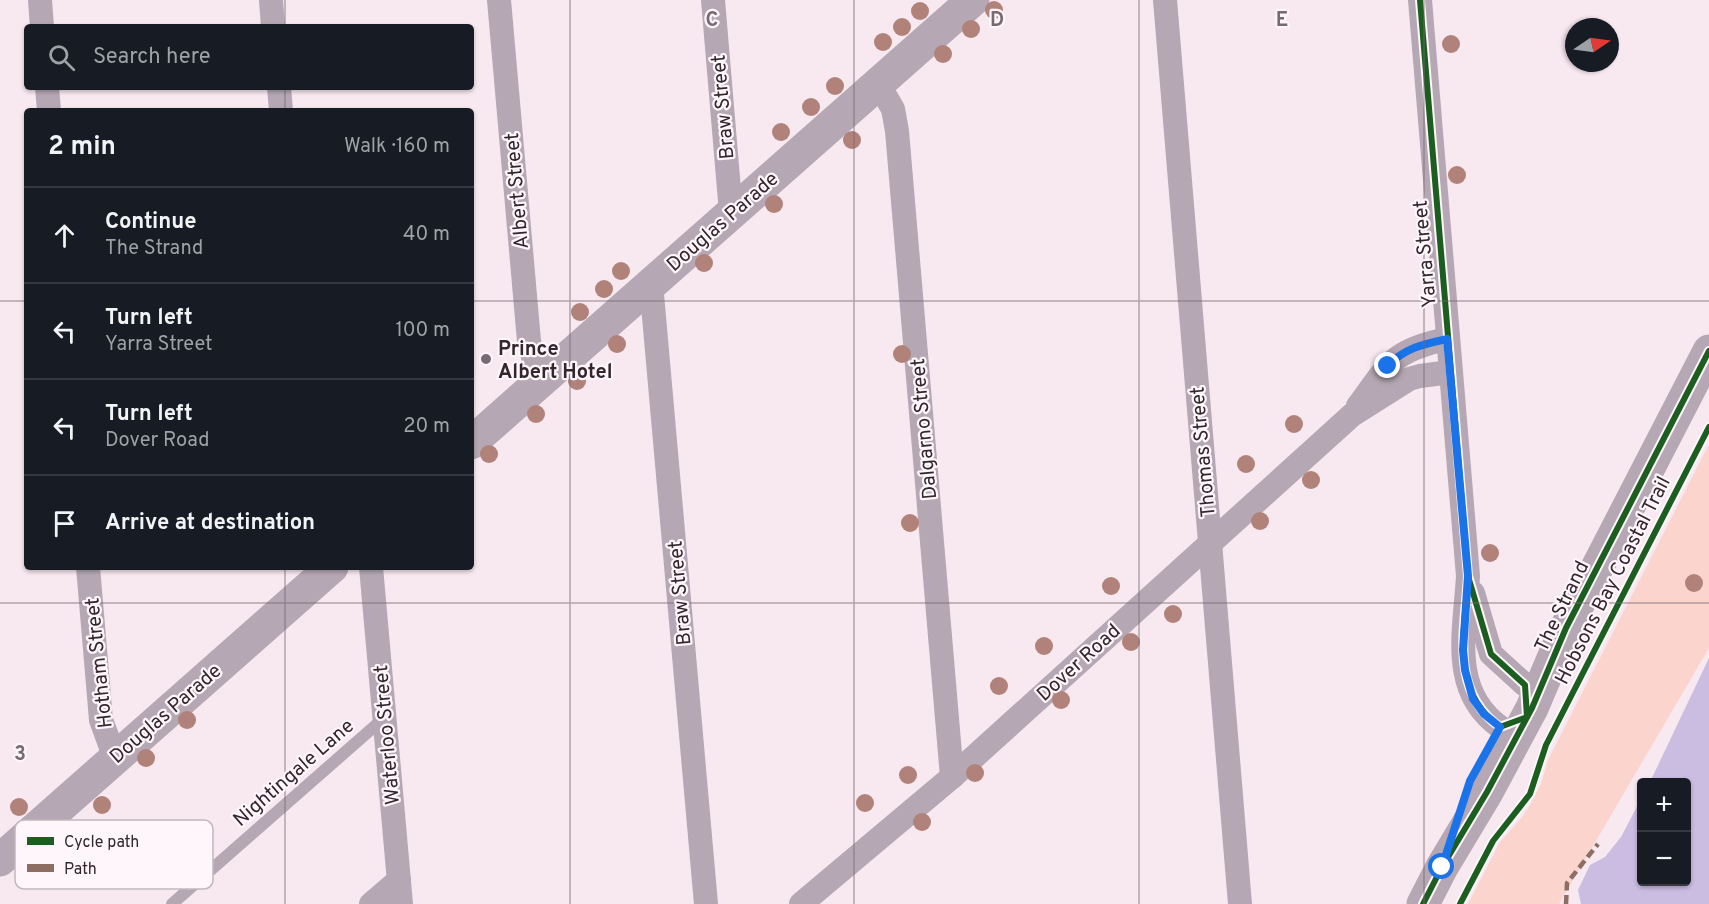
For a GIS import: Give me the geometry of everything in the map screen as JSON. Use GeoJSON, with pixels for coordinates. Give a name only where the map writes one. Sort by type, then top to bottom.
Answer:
{"type":"FeatureCollection","features":[{"type":"Feature","properties":{"kind":"street"},"geometry":{"type":"LineString","coordinates":[[40,0],[42,24]]}},
{"type":"Feature","properties":{"kind":"street"},"geometry":{"type":"LineString","coordinates":[[271,0],[273,24]]}},
{"type":"Feature","properties":{"kind":"street","name":"Albert Street"},"geometry":{"type":"LineString","coordinates":[[499,0],[529,341],[534,361],[546,377]]}},
{"type":"Feature","properties":{"kind":"street","name":"Braw Street"},"geometry":{"type":"LineString","coordinates":[[713,0],[731,213]]}},
{"type":"Feature","properties":{"kind":"street","name":"Thomas Street"},"geometry":{"type":"LineString","coordinates":[[1165,0],[1240,904]]}},
{"type":"Feature","properties":{"kind":"street","name":"Yarra Street"},"geometry":{"type":"LineString","coordinates":[[1420,0],[1468,576],[1463,650],[1466,677],[1470,693],[1481,711],[1517,710],[1491,654],[1468,576]]}},
{"type":"Feature","properties":{"kind":"street","name":"Douglas Parade"},"geometry":{"type":"LineString","coordinates":[[474,440],[879,85],[969,1]]}},
{"type":"Feature","properties":{"kind":"street","name":"Dalgarno Street"},"geometry":{"type":"LineString","coordinates":[[879,85],[893,109],[897,131],[952,777]]}},
{"type":"Feature","properties":{"kind":"street"},"geometry":{"type":"LineString","coordinates":[[47,90],[49,108]]}},
{"type":"Feature","properties":{"kind":"street"},"geometry":{"type":"LineString","coordinates":[[279,90],[281,108]]}},
{"type":"Feature","properties":{"kind":"street","name":"Braw Street"},"geometry":{"type":"LineString","coordinates":[[651,283],[706,904]]}},
{"type":"Feature","properties":{"kind":"street","name":"Dover Road"},"geometry":{"type":"LineString","coordinates":[[1352,415],[1384,370],[1401,354],[1425,344],[1447,339]]}},
{"type":"Feature","properties":{"kind":"street","name":"The Strand"},"geometry":{"type":"LineString","coordinates":[[1423,904],[1442,867],[1487,792],[1517,710],[1566,628],[1709,351]]}},
{"type":"Feature","properties":{"kind":"street","name":"Dover Road"},"geometry":{"type":"LineString","coordinates":[[802,904],[952,777],[1352,415],[1409,379],[1450,372]]}},
{"type":"Feature","properties":{"kind":"street","name":"Hotham Street"},"geometry":{"type":"LineString","coordinates":[[88,570],[101,720],[115,758]]}},
{"type":"Feature","properties":{"kind":"street","name":"Douglas Parade"},"geometry":{"type":"LineString","coordinates":[[45,820],[329,570]]}},
{"type":"Feature","properties":{"kind":"street","name":"Waterloo Street"},"geometry":{"type":"LineString","coordinates":[[371,570],[401,904]]}},
{"type":"Feature","properties":{"kind":"street","name":"Douglas Parade"},"geometry":{"type":"LineString","coordinates":[[0,860],[15,847]]}},
{"type":"Feature","properties":{"kind":"street"},"geometry":{"type":"LineString","coordinates":[[371,904],[399,880]]}},
{"type":"Feature","properties":{"kind":"lane","name":"Nightingale Lane"},"geometry":{"type":"LineString","coordinates":[[213,868],[385,718]]}},
{"type":"Feature","properties":{"kind":"lane","name":"Nightingale Lane"},"geometry":{"type":"LineString","coordinates":[[172,904],[189,889]]}},
{"type":"Feature","properties":{"kind":"shaded area"},"geometry":{"type":"Polygon","coordinates":[[[1709,444],[1709,648],[1559,904],[1468,904],[1500,842],[1530,805],[1541,784],[1548,760],[1709,444]]]}},
{"type":"Feature","properties":{"kind":"shaded area"},"geometry":{"type":"Polygon","coordinates":[[[1709,658],[1709,904],[1581,904],[1578,890],[1590,865],[1605,857],[1621,837],[1637,807],[1637,886],[1691,886],[1691,778],[1652,778],[1709,658]]]}},
{"type":"Feature","properties":{"kind":"marked path"},"geometry":{"type":"LineString","coordinates":[[1566,904],[1567,883],[1598,844]]}},
{"type":"Feature","properties":{"kind":"cycle path"},"geometry":{"type":"LineString","coordinates":[[1420,0],[1468,576],[1463,638],[1464,658],[1473,696],[1484,712],[1500,727],[1527,717],[1525,685],[1491,654],[1468,576]]}},
{"type":"Feature","properties":{"kind":"cycle path","name":"Hobsons Bay Coastal Trail"},"geometry":{"type":"LineString","coordinates":[[1423,904],[1532,708],[1566,628],[1709,351]]}},
{"type":"Feature","properties":{"kind":"cycle path","name":"Hobsons Bay Coastal Trail"},"geometry":{"type":"LineString","coordinates":[[1460,904],[1493,841],[1530,794],[1546,745],[1709,427]]}},
{"type":"Feature","properties":{"kind":"place","name":"Prince Albert Hotel"},"geometry":{"type":"Point","coordinates":[486,359]}},
{"type":"Feature","properties":{"kind":"route"},"geometry":{"type":"LineString","coordinates":[[1388,366],[1412,348],[1447,339],[1468,576],[1463,658],[1467,682],[1473,699],[1488,719],[1500,727],[1470,781],[1442,867]]}}]}
